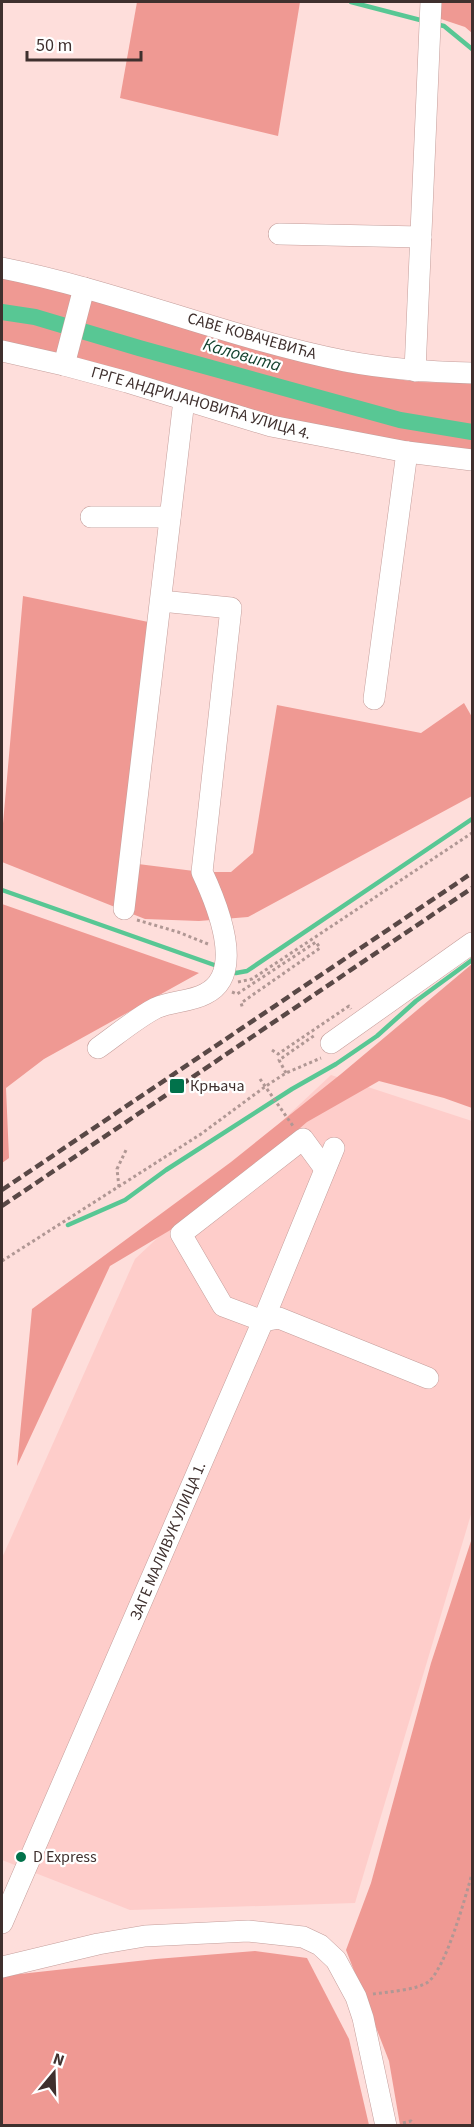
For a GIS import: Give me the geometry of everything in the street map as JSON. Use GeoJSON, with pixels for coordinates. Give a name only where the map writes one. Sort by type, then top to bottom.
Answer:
{"type":"FeatureCollection","features":[{"type":"Feature","properties":{"kind":"street"},"geometry":{"type":"LineString","coordinates":[[416,371],[431,2]]}},
{"type":"Feature","properties":{"kind":"street"},"geometry":{"type":"LineString","coordinates":[[279,234],[421,237]]}},
{"type":"Feature","properties":{"kind":"street","name":"САВЕ КОВАЧЕВИЋА"},"geometry":{"type":"LineString","coordinates":[[2,268],[83,294],[344,361],[416,371],[472,373]]}},
{"type":"Feature","properties":{"kind":"street"},"geometry":{"type":"LineString","coordinates":[[67,356],[83,294]]}},
{"type":"Feature","properties":{"kind":"street","name":"ГРГЕ АНДРИЈАНОВИЋА УЛИЦА 4."},"geometry":{"type":"LineString","coordinates":[[2,351],[67,356],[184,400],[271,426],[407,452],[472,460]]}},
{"type":"Feature","properties":{"kind":"street"},"geometry":{"type":"LineString","coordinates":[[124,909],[184,400]]}},
{"type":"Feature","properties":{"kind":"street"},"geometry":{"type":"LineString","coordinates":[[374,699],[407,452]]}},
{"type":"Feature","properties":{"kind":"street"},"geometry":{"type":"LineString","coordinates":[[90,517],[170,517]]}},
{"type":"Feature","properties":{"kind":"street"},"geometry":{"type":"LineString","coordinates":[[98,1048],[155,1008],[205,994],[222,968],[224,931],[216,902],[202,872],[231,608],[161,601]]}},
{"type":"Feature","properties":{"kind":"street"},"geometry":{"type":"LineString","coordinates":[[331,1043],[472,943]]}},
{"type":"Feature","properties":{"kind":"street"},"geometry":{"type":"LineString","coordinates":[[326,1169],[303,1139],[181,1234],[223,1306],[263,1321],[279,1318],[428,1378]]}},
{"type":"Feature","properties":{"kind":"street","name":"ЗАГЕ МАЛИВУК УЛИЦА 1."},"geometry":{"type":"LineString","coordinates":[[2,1923],[263,1321],[334,1148]]}},
{"type":"Feature","properties":{"kind":"street"},"geometry":{"type":"LineString","coordinates":[[2,1967],[145,1935],[248,1930],[303,1937],[320,1946],[336,1960],[356,1997],[363,2018],[386,2126]]}},
{"type":"Feature","properties":{"kind":"path"},"geometry":{"type":"LineString","coordinates":[[124,909],[128,917],[178,932],[222,968],[252,979],[472,833]]}},
{"type":"Feature","properties":{"kind":"path"},"geometry":{"type":"LineString","coordinates":[[237,994],[316,942],[320,948],[241,1003],[243,1009]]}},
{"type":"Feature","properties":{"kind":"path"},"geometry":{"type":"LineString","coordinates":[[272,1050],[278,1054],[349,1006],[352,1010],[279,1060],[286,1073]]}},
{"type":"Feature","properties":{"kind":"path"},"geometry":{"type":"LineString","coordinates":[[2,1261],[201,1134],[286,1073],[331,1054],[331,1043]]}},
{"type":"Feature","properties":{"kind":"path"},"geometry":{"type":"LineString","coordinates":[[260,1079],[293,1125]]}},
{"type":"Feature","properties":{"kind":"path"},"geometry":{"type":"LineString","coordinates":[[119,1187],[117,1169],[127,1148]]}},
{"type":"Feature","properties":{"kind":"path"},"geometry":{"type":"LineString","coordinates":[[356,1997],[428,1982],[446,1955],[472,1874]]}},
{"type":"Feature","properties":{"kind":"shaded area"},"geometry":{"type":"Polygon","coordinates":[[[137,2],[300,2],[278,136],[120,98],[137,2]]]}},
{"type":"Feature","properties":{"kind":"shaded area"},"geometry":{"type":"Polygon","coordinates":[[[440,2],[472,2],[472,33],[465,27],[441,19],[440,2]]]}},
{"type":"Feature","properties":{"kind":"shaded area"},"geometry":{"type":"Polygon","coordinates":[[[2,268],[346,372],[418,382],[472,383],[472,460],[407,452],[2,351],[2,268]]]}},
{"type":"Feature","properties":{"kind":"shaded area"},"geometry":{"type":"Polygon","coordinates":[[[23,596],[158,624],[130,863],[202,872],[231,872],[253,853],[277,705],[421,733],[464,703],[472,717],[472,796],[248,917],[199,921],[145,919],[2,862],[2,835],[23,596]]]}},
{"type":"Feature","properties":{"kind":"shaded area"},"geometry":{"type":"Polygon","coordinates":[[[2,904],[199,973],[44,1059],[6,1088],[9,1158],[2,1163],[2,904]]]}},
{"type":"Feature","properties":{"kind":"shaded area"},"geometry":{"type":"Polygon","coordinates":[[[472,964],[472,1108],[379,1081],[307,1122],[209,1207],[110,1266],[17,1466],[32,1309],[231,1162],[341,1074],[472,964]]]}},
{"type":"Feature","properties":{"kind":"shaded area","name":"D Express"},"geometry":{"type":"Polygon","coordinates":[[[331,1075],[472,1121],[472,1511],[355,1903],[130,1910],[2,1860],[2,1558],[135,1259],[331,1075]]]}},
{"type":"Feature","properties":{"kind":"shaded area"},"geometry":{"type":"Polygon","coordinates":[[[472,1538],[472,2125],[400,2125],[389,2061],[346,1950],[371,1883],[431,1663],[472,1538]]]}},
{"type":"Feature","properties":{"kind":"shaded area"},"geometry":{"type":"Polygon","coordinates":[[[255,1951],[307,1958],[349,2039],[369,2125],[2,2125],[2,1976],[255,1951]]]}},
{"type":"Feature","properties":{"kind":"waterway"},"geometry":{"type":"LineString","coordinates":[[351,2],[424,21]]}},
{"type":"Feature","properties":{"kind":"waterway"},"geometry":{"type":"LineString","coordinates":[[435,24],[444,26],[472,49]]}},
{"type":"Feature","properties":{"kind":"waterway","name":"Каловита"},"geometry":{"type":"LineString","coordinates":[[2,312],[35,317],[400,420],[472,432]]}},
{"type":"Feature","properties":{"kind":"waterway"},"geometry":{"type":"LineString","coordinates":[[230,971],[236,973],[247,971],[472,819]]}},
{"type":"Feature","properties":{"kind":"waterway"},"geometry":{"type":"LineString","coordinates":[[2,890],[220,967]]}},
{"type":"Feature","properties":{"kind":"waterway"},"geometry":{"type":"LineString","coordinates":[[68,1225],[125,1200],[166,1170],[292,1089],[336,1064],[377,1036],[416,1001],[472,960]]}},
{"type":"Feature","properties":{"kind":"railway"},"geometry":{"type":"LineString","coordinates":[[2,1190],[472,873]]}},
{"type":"Feature","properties":{"kind":"railway"},"geometry":{"type":"LineString","coordinates":[[2,1206],[472,888]]}},
{"type":"Feature","properties":{"kind":"place","name":"Крњача"},"geometry":{"type":"Point","coordinates":[177,1086]}},
{"type":"Feature","properties":{"kind":"place","name":"D Express"},"geometry":{"type":"Point","coordinates":[21,1857]}}]}
